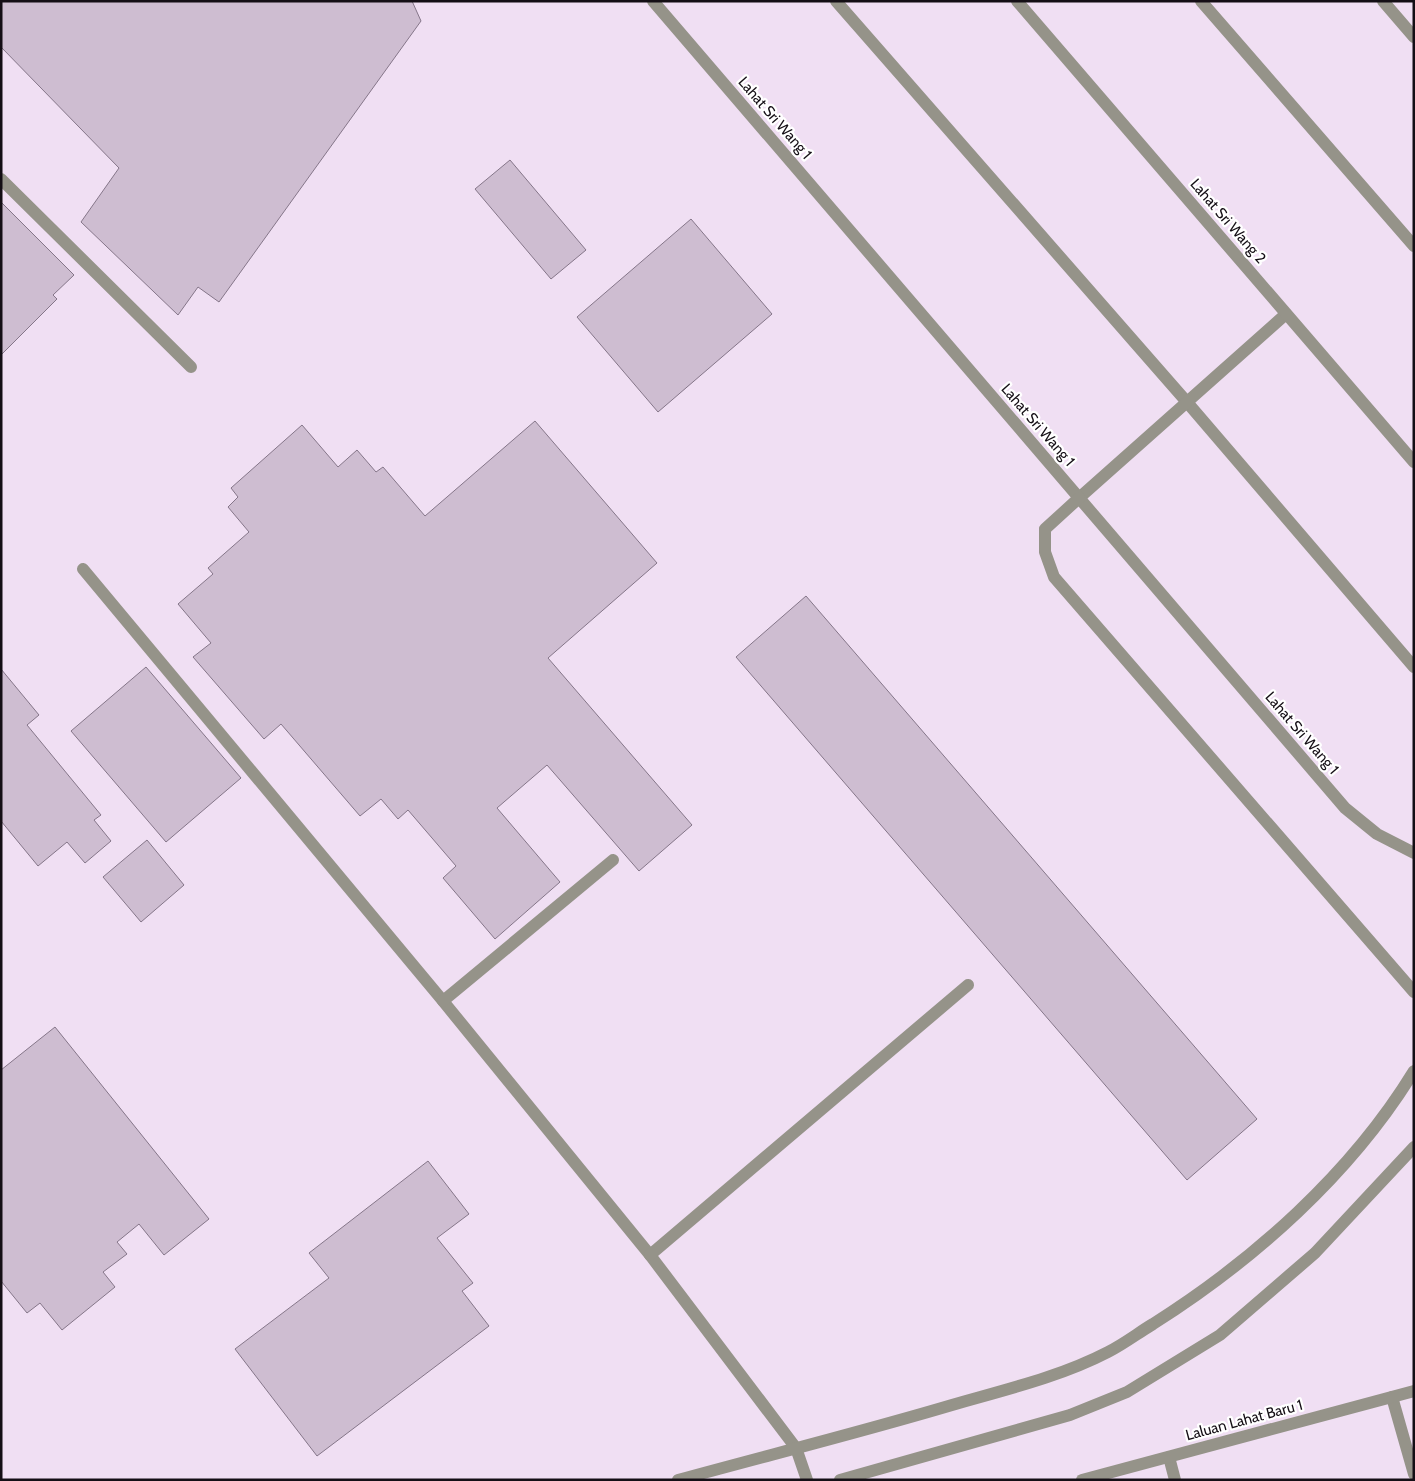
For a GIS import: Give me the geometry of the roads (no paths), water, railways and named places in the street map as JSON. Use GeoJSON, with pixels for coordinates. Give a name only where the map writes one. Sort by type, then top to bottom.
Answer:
{"type":"FeatureCollection","features":[{"type":"Feature","properties":{"kind":"street","name":"Lahat Sri Wang 1"},"geometry":{"type":"LineString","coordinates":[[653,1],[1346,808],[1378,834],[1414,853]]}},
{"type":"Feature","properties":{"kind":"street"},"geometry":{"type":"LineString","coordinates":[[836,1],[1186,401],[1414,667]]}},
{"type":"Feature","properties":{"kind":"street","name":"Lahat Sri Wang 2"},"geometry":{"type":"LineString","coordinates":[[1018,1],[1414,462]]}},
{"type":"Feature","properties":{"kind":"street"},"geometry":{"type":"LineString","coordinates":[[1200,1],[1414,246]]}},
{"type":"Feature","properties":{"kind":"street"},"geometry":{"type":"LineString","coordinates":[[1383,1],[1414,37]]}},
{"type":"Feature","properties":{"kind":"street"},"geometry":{"type":"LineString","coordinates":[[1,179],[191,367]]}},
{"type":"Feature","properties":{"kind":"street"},"geometry":{"type":"LineString","coordinates":[[1286,314],[1045,528],[1045,552],[1054,577],[1414,992]]}},
{"type":"Feature","properties":{"kind":"street"},"geometry":{"type":"LineString","coordinates":[[83,568],[443,1001],[650,1255],[796,1448],[807,1480]]}},
{"type":"Feature","properties":{"kind":"street"},"geometry":{"type":"LineString","coordinates":[[443,1001],[613,860]]}},
{"type":"Feature","properties":{"kind":"street"},"geometry":{"type":"LineString","coordinates":[[650,1255],[968,985]]}},
{"type":"Feature","properties":{"kind":"street"},"geometry":{"type":"LineString","coordinates":[[678,1480],[985,1396],[1051,1374],[1108,1352],[1198,1295],[1295,1215],[1352,1154],[1382,1118],[1414,1071]]}},
{"type":"Feature","properties":{"kind":"street"},"geometry":{"type":"LineString","coordinates":[[840,1480],[1070,1415],[1127,1392],[1220,1335],[1315,1253],[1414,1147]]}},
{"type":"Feature","properties":{"kind":"street","name":"Laluan Lahat Baru 1"},"geometry":{"type":"LineString","coordinates":[[1082,1480],[1414,1391]]}},
{"type":"Feature","properties":{"kind":"street"},"geometry":{"type":"LineString","coordinates":[[1392,1397],[1414,1474]]}},
{"type":"Feature","properties":{"kind":"street"},"geometry":{"type":"LineString","coordinates":[[1169,1457],[1175,1480]]}}]}
